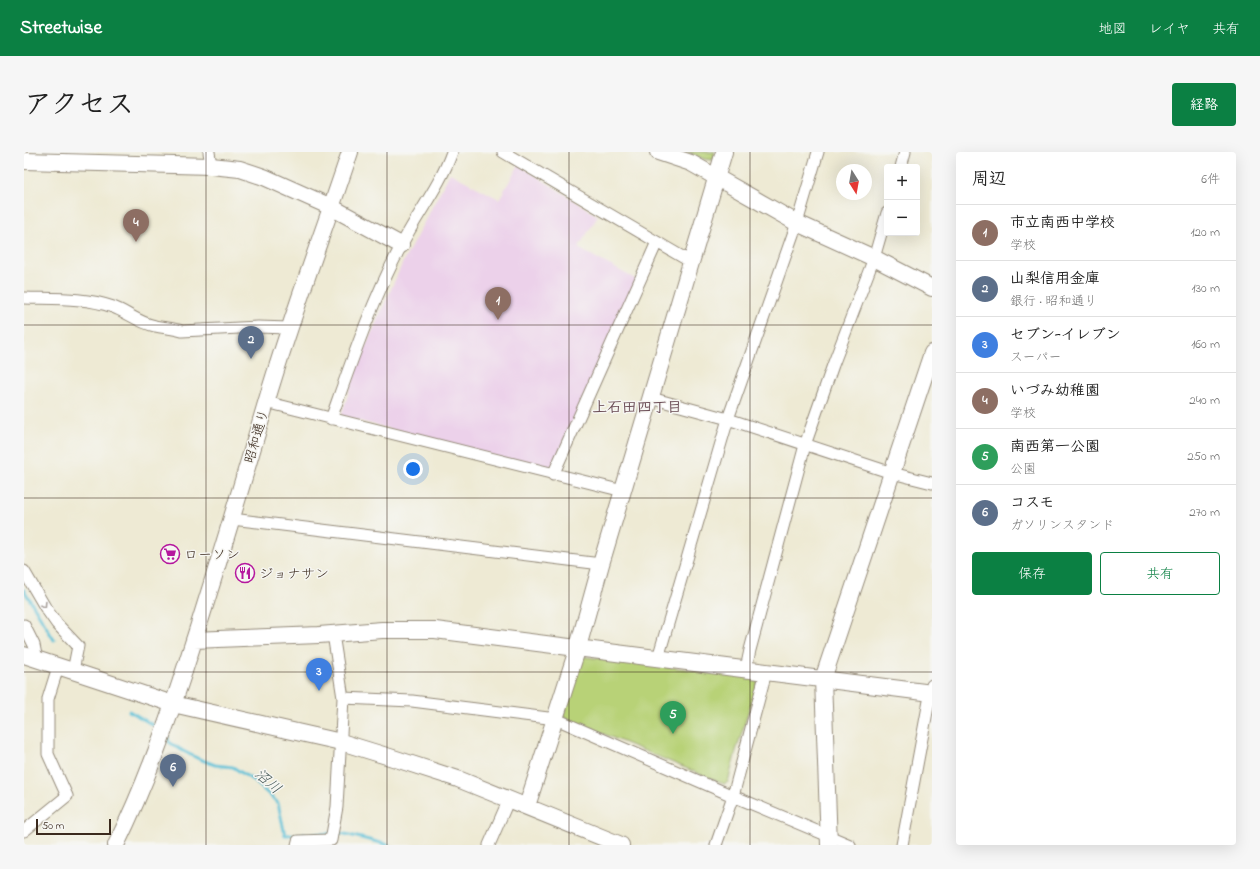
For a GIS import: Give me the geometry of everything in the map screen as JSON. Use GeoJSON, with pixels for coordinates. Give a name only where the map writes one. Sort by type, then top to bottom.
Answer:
{"type":"FeatureCollection","features":[{"type":"Feature","properties":{"kind":"street","name":"昭和通り"},"geometry":{"type":"LineString","coordinates":[[116,845],[133,810],[167,722],[232,520],[289,328],[350,152]]}},
{"type":"Feature","properties":{"kind":"street"},"geometry":{"type":"LineString","coordinates":[[331,419],[366,322],[401,245],[446,168],[452,152]]}},
{"type":"Feature","properties":{"kind":"street"},"geometry":{"type":"LineString","coordinates":[[503,152],[691,262]]}},
{"type":"Feature","properties":{"kind":"street"},"geometry":{"type":"LineString","coordinates":[[658,152],[691,163],[797,222],[874,258],[932,288]]}},
{"type":"Feature","properties":{"kind":"street"},"geometry":{"type":"LineString","coordinates":[[528,806],[578,647],[601,564],[724,152]]}},
{"type":"Feature","properties":{"kind":"street"},"geometry":{"type":"LineString","coordinates":[[658,658],[728,420],[797,222],[818,152]]}},
{"type":"Feature","properties":{"kind":"street"},"geometry":{"type":"LineString","coordinates":[[902,164],[905,152]]}},
{"type":"Feature","properties":{"kind":"street"},"geometry":{"type":"LineString","coordinates":[[24,161],[210,159],[264,177],[331,207],[401,245]]}},
{"type":"Feature","properties":{"kind":"street"},"geometry":{"type":"LineString","coordinates":[[746,669],[805,445],[833,365],[874,258],[884,223]]}},
{"type":"Feature","properties":{"kind":"street"},"geometry":{"type":"LineString","coordinates":[[553,475],[657,242]]}},
{"type":"Feature","properties":{"kind":"street"},"geometry":{"type":"LineString","coordinates":[[24,298],[76,300],[113,307],[154,326],[182,331],[258,327],[289,328]]}},
{"type":"Feature","properties":{"kind":"street"},"geometry":{"type":"LineString","coordinates":[[829,841],[823,679],[932,353]]}},
{"type":"Feature","properties":{"kind":"street"},"geometry":{"type":"LineString","coordinates":[[651,398],[728,420],[892,473],[932,483]]}},
{"type":"Feature","properties":{"kind":"street"},"geometry":{"type":"LineString","coordinates":[[266,402],[553,475],[623,491]]}},
{"type":"Feature","properties":{"kind":"street"},"geometry":{"type":"LineString","coordinates":[[232,520],[601,564]]}},
{"type":"Feature","properties":{"kind":"street"},"geometry":{"type":"LineString","coordinates":[[24,571],[45,607],[57,624],[78,646],[48,699],[48,754],[67,796],[24,831]]}},
{"type":"Feature","properties":{"kind":"street"},"geometry":{"type":"LineString","coordinates":[[24,625],[34,645],[31,658],[173,704],[341,742],[458,779],[528,806],[621,845]]}},
{"type":"Feature","properties":{"kind":"street"},"geometry":{"type":"LineString","coordinates":[[194,640],[334,634],[382,630],[435,630],[823,679],[931,690],[902,845]]}},
{"type":"Feature","properties":{"kind":"street"},"geometry":{"type":"LineString","coordinates":[[297,845],[298,842],[331,840],[337,807],[343,698],[334,634]]}},
{"type":"Feature","properties":{"kind":"street"},"geometry":{"type":"LineString","coordinates":[[716,845],[732,796],[766,672]]}},
{"type":"Feature","properties":{"kind":"street"},"geometry":{"type":"LineString","coordinates":[[343,698],[412,702],[556,719],[732,796],[829,841],[850,845]]}},
{"type":"Feature","properties":{"kind":"street"},"geometry":{"type":"LineString","coordinates":[[489,845],[509,799]]}},
{"type":"Feature","properties":{"kind":"shaded area"},"geometry":{"type":"Polygon","coordinates":[[[519,165],[598,216],[578,248],[637,280],[551,471],[341,416],[360,359],[403,262],[450,173],[499,199],[519,165]]]}},
{"type":"Feature","properties":{"kind":"green space"},"geometry":{"type":"Polygon","coordinates":[[[687,152],[715,152],[713,160],[704,159],[687,152]]]}},
{"type":"Feature","properties":{"kind":"green space"},"geometry":{"type":"Polygon","coordinates":[[[578,656],[759,678],[728,782],[724,784],[563,717],[578,656]]]}},
{"type":"Feature","properties":{"kind":"waterway","name":"沼川"},"geometry":{"type":"LineString","coordinates":[[24,590],[54,640]]}},
{"type":"Feature","properties":{"kind":"waterway","name":"沼川"},"geometry":{"type":"LineString","coordinates":[[129,711],[160,729]]}},
{"type":"Feature","properties":{"kind":"waterway","name":"沼川"},"geometry":{"type":"LineString","coordinates":[[168,737],[169,742],[183,751],[215,765],[233,767],[254,781],[278,803],[285,835],[341,833],[389,845]]}},
{"type":"Feature","properties":{"kind":"place","name":"いづみ幼稚園"},"geometry":{"type":"Point","coordinates":[136,242]}},
{"type":"Feature","properties":{"kind":"place","name":"市立南西中学校"},"geometry":{"type":"Point","coordinates":[498,320]}},
{"type":"Feature","properties":{"kind":"place","name":"山梨信用金庫"},"geometry":{"type":"Point","coordinates":[251,359]}},
{"type":"Feature","properties":{"kind":"place","name":"ローソン"},"geometry":{"type":"Point","coordinates":[170,554]}},
{"type":"Feature","properties":{"kind":"place","name":"ジョナサン"},"geometry":{"type":"Point","coordinates":[245,573]}},
{"type":"Feature","properties":{"kind":"place","name":"セブン-イレブン"},"geometry":{"type":"Point","coordinates":[319,691]}},
{"type":"Feature","properties":{"kind":"place","name":"南西第一公園"},"geometry":{"type":"Point","coordinates":[673,734]}},
{"type":"Feature","properties":{"kind":"place","name":"コスモ"},"geometry":{"type":"Point","coordinates":[173,787]}},
{"type":"Feature","properties":{"kind":"district","name":"上石田四丁目"},"geometry":{"type":"Point","coordinates":[637,407]}}]}
